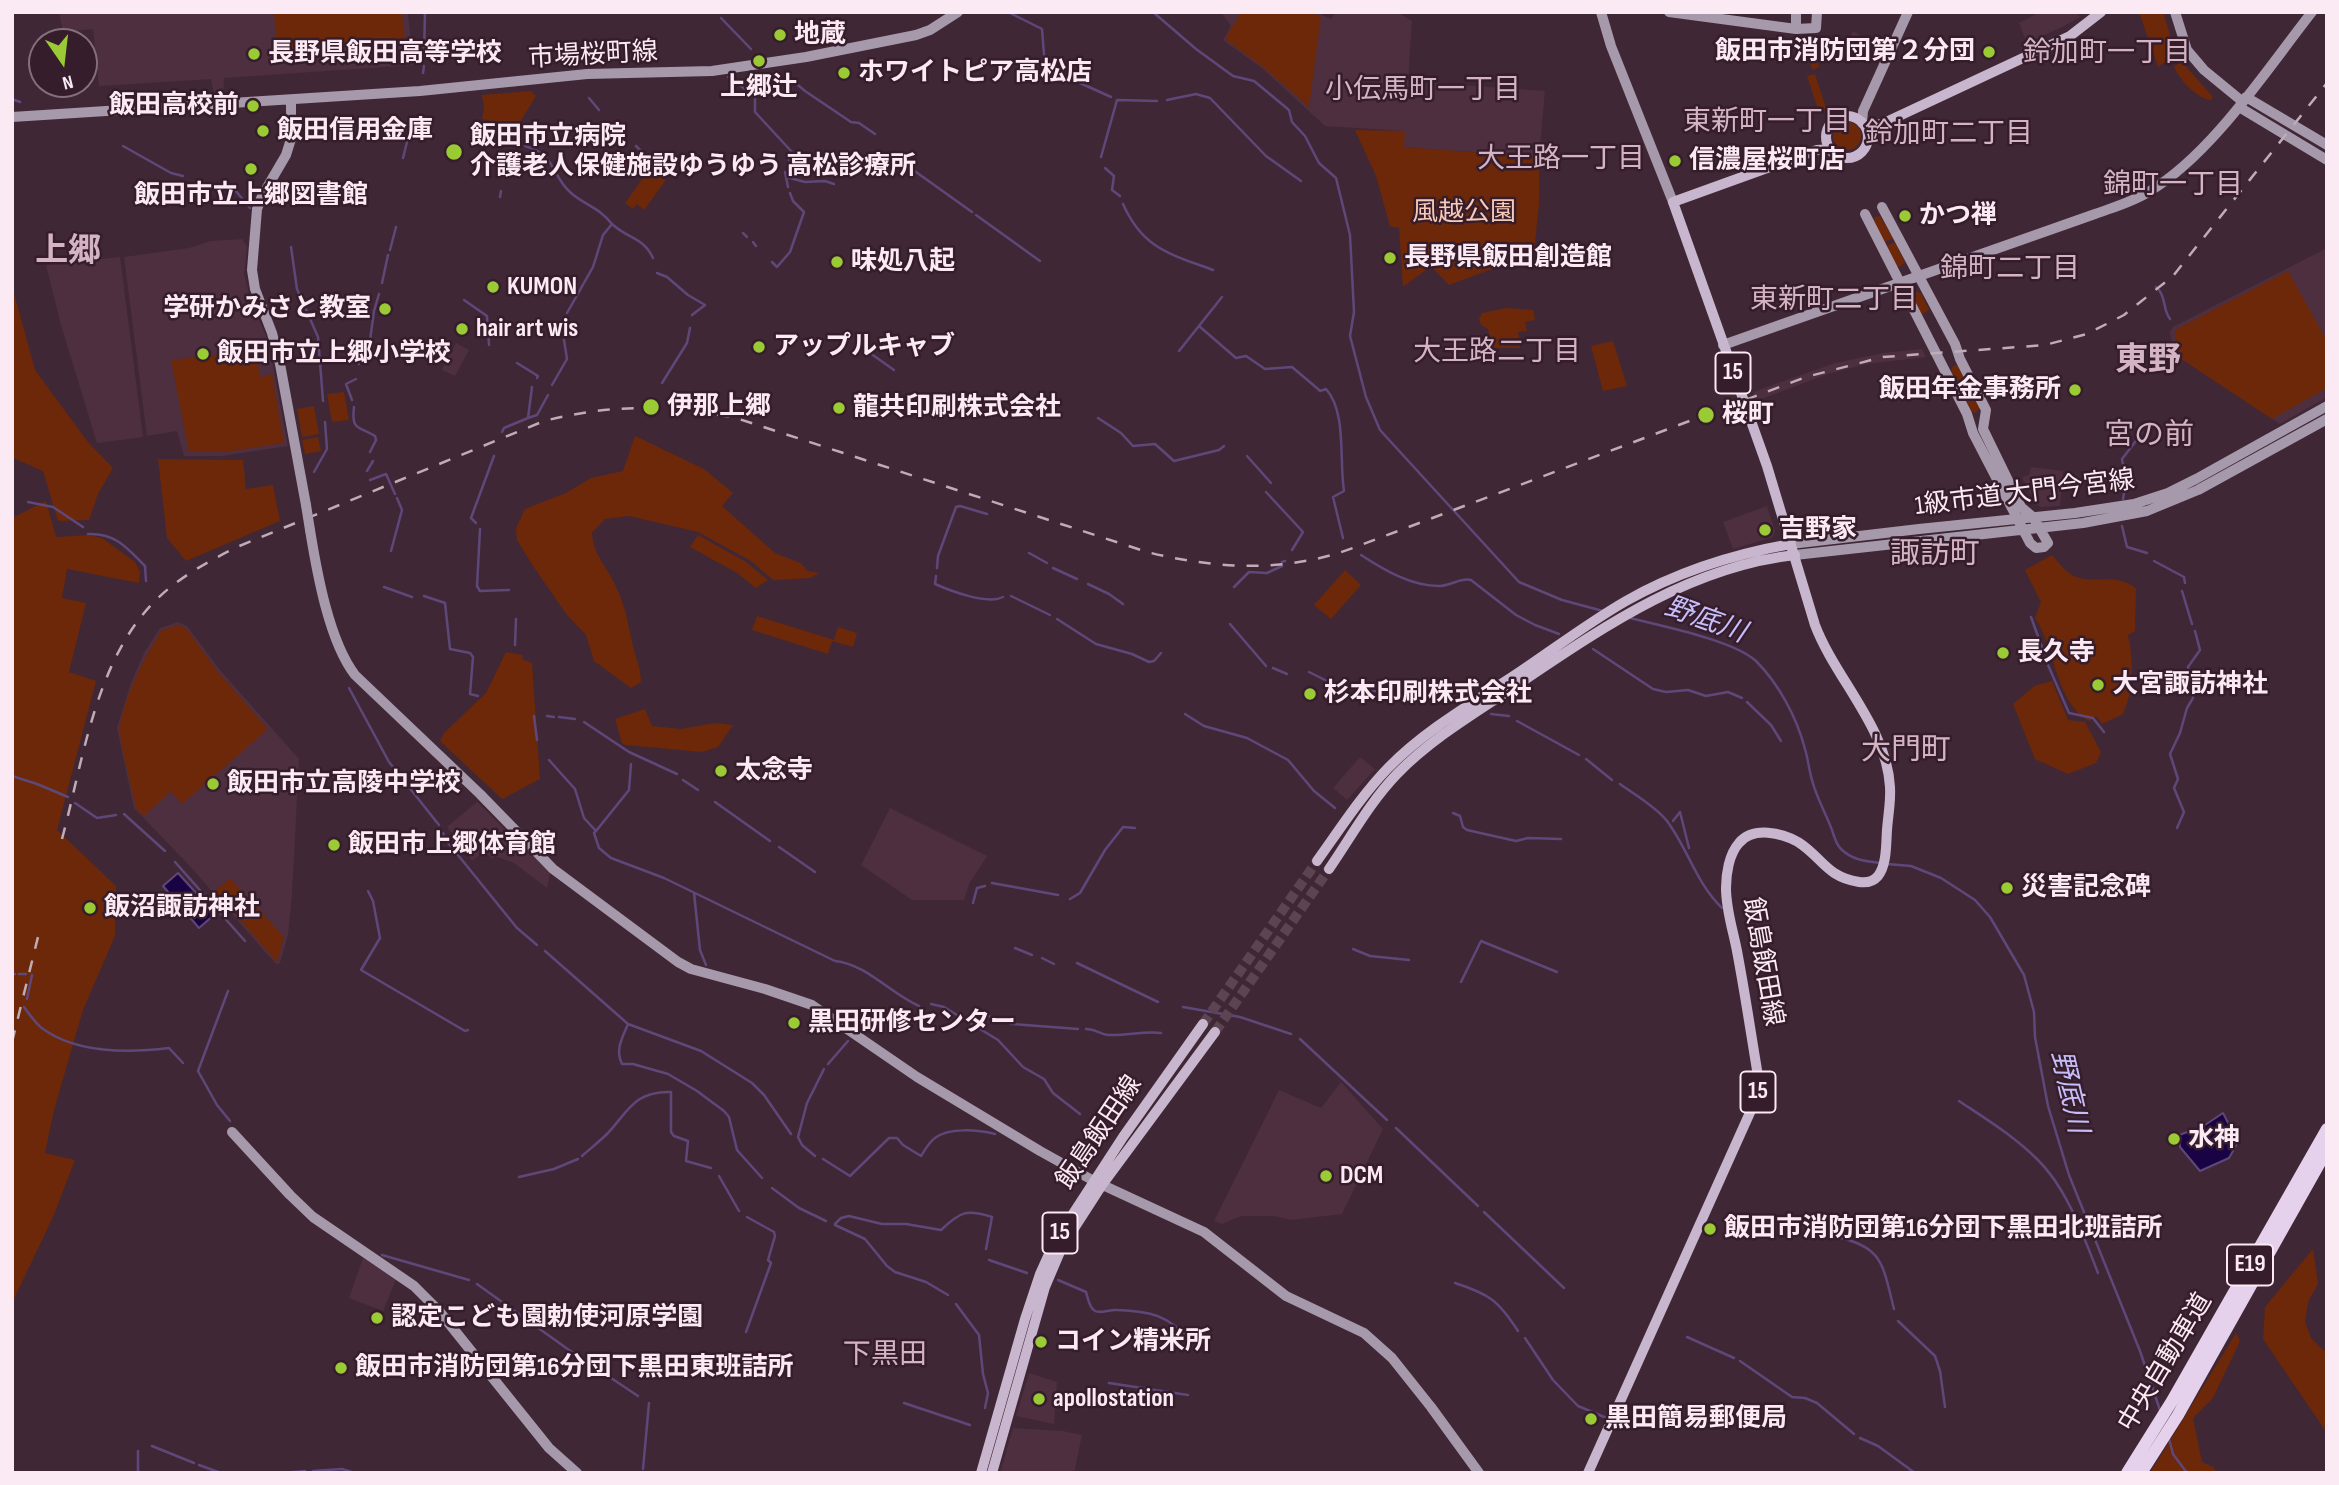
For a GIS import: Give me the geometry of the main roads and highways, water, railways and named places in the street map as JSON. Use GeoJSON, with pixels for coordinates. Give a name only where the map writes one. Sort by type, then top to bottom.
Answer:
{"type":"FeatureCollection","features":[{"type":"Feature","properties":{"kind":"highway","name":"中央自動車道"},"geometry":{"type":"LineString","coordinates":[[2127,1473],[2172,1401],[2327,1129]]}},
{"type":"Feature","properties":{"kind":"highway","name":"中央自動車道"},"geometry":{"type":"LineString","coordinates":[[2141,1473],[2178,1415],[2327,1150]]}},
{"type":"Feature","properties":{"kind":"main road"},"geometry":{"type":"LineString","coordinates":[[1863,123],[1863,149],[1851,157],[1840,156],[1829,146],[1826,133],[1833,121],[1845,116],[1863,123],[1884,123],[2070,36],[2101,12]]}},
{"type":"Feature","properties":{"kind":"main road","name":"飯島飯田線"},"geometry":{"type":"LineString","coordinates":[[1588,1473],[1757,1097],[1758,1076],[1727,905],[1729,864],[1734,852],[1739,843],[1752,834],[1777,834],[1804,846],[1838,877],[1869,882],[1880,874],[1884,857],[1891,788],[1886,767],[1864,713],[1823,646],[1763,456],[1673,202],[1829,146]]}},
{"type":"Feature","properties":{"kind":"main road"},"geometry":{"type":"LineString","coordinates":[[1329,869],[1379,793],[1399,772],[1438,739],[1626,601],[1793,550]]}},
{"type":"Feature","properties":{"kind":"main road"},"geometry":{"type":"LineString","coordinates":[[1317,861],[1371,786],[1402,755],[1440,726],[1583,634]]}},
{"type":"Feature","properties":{"kind":"main road","name":"飯島飯田線"},"geometry":{"type":"LineString","coordinates":[[992,1473],[1052,1267],[1098,1183],[1203,1024]]}},
{"type":"Feature","properties":{"kind":"main road","name":"飯島飯田線"},"geometry":{"type":"LineString","coordinates":[[981,1473],[1040,1274],[1054,1243],[1215,1032]]}},
{"type":"Feature","properties":{"kind":"waterway"},"geometry":{"type":"LineString","coordinates":[[424,55],[425,12]]}},
{"type":"Feature","properties":{"kind":"waterway"},"geometry":{"type":"LineString","coordinates":[[1008,12],[1042,29],[1045,67],[1111,97]]}},
{"type":"Feature","properties":{"kind":"waterway","name":"野底川"},"geometry":{"type":"LineString","coordinates":[[1153,12],[1233,76],[1254,81],[1289,110],[1292,122],[1305,136],[1319,163],[1336,178],[1350,235],[1354,312],[1350,336],[1366,397],[1380,430],[1519,582],[1562,600],[1603,611]]}},
{"type":"Feature","properties":{"kind":"waterway"},"geometry":{"type":"LineString","coordinates":[[721,18],[751,49]]}},
{"type":"Feature","properties":{"kind":"waterway"},"geometry":{"type":"LineString","coordinates":[[423,73],[424,66]]}},
{"type":"Feature","properties":{"kind":"waterway"},"geometry":{"type":"LineString","coordinates":[[785,74],[851,122],[859,123],[875,134]]}},
{"type":"Feature","properties":{"kind":"waterway"},"geometry":{"type":"LineString","coordinates":[[728,77],[755,96],[755,112],[792,152],[789,160]]}},
{"type":"Feature","properties":{"kind":"waterway"},"geometry":{"type":"LineString","coordinates":[[1167,100],[1196,94],[1210,98],[1266,156],[1301,181]]}},
{"type":"Feature","properties":{"kind":"waterway"},"geometry":{"type":"LineString","coordinates":[[589,98],[599,110]]}},
{"type":"Feature","properties":{"kind":"waterway"},"geometry":{"type":"LineString","coordinates":[[12,99],[20,102]]}},
{"type":"Feature","properties":{"kind":"waterway"},"geometry":{"type":"LineString","coordinates":[[1101,157],[1117,100],[1157,101]]}},
{"type":"Feature","properties":{"kind":"waterway"},"geometry":{"type":"LineString","coordinates":[[403,158],[409,134]]}},
{"type":"Feature","properties":{"kind":"waterway"},"geometry":{"type":"LineString","coordinates":[[123,146],[171,173],[183,176]]}},
{"type":"Feature","properties":{"kind":"waterway"},"geometry":{"type":"LineString","coordinates":[[525,146],[543,155],[564,186],[612,224],[603,235],[593,267],[567,313]]}},
{"type":"Feature","properties":{"kind":"waterway"},"geometry":{"type":"LineString","coordinates":[[636,146],[644,154]]}},
{"type":"Feature","properties":{"kind":"waterway"},"geometry":{"type":"LineString","coordinates":[[895,157],[972,212]]}},
{"type":"Feature","properties":{"kind":"waterway"},"geometry":{"type":"LineString","coordinates":[[650,159],[655,163]]}},
{"type":"Feature","properties":{"kind":"waterway"},"geometry":{"type":"LineString","coordinates":[[1105,168],[1114,176],[1112,190],[1120,196]]}},
{"type":"Feature","properties":{"kind":"waterway"},"geometry":{"type":"LineString","coordinates":[[785,172],[788,187]]}},
{"type":"Feature","properties":{"kind":"waterway"},"geometry":{"type":"LineString","coordinates":[[786,177],[805,182],[825,181],[834,184]]}},
{"type":"Feature","properties":{"kind":"waterway"},"geometry":{"type":"LineString","coordinates":[[207,184],[235,190],[250,208]]}},
{"type":"Feature","properties":{"kind":"waterway"},"geometry":{"type":"LineString","coordinates":[[500,197],[501,191]]}},
{"type":"Feature","properties":{"kind":"waterway"},"geometry":{"type":"LineString","coordinates":[[772,262],[777,267],[790,252],[804,212],[793,201],[790,193]]}},
{"type":"Feature","properties":{"kind":"waterway"},"geometry":{"type":"LineString","coordinates":[[1123,204],[1139,231],[1159,248],[1213,270]]}},
{"type":"Feature","properties":{"kind":"waterway"},"geometry":{"type":"LineString","coordinates":[[976,215],[1040,261]]}},
{"type":"Feature","properties":{"kind":"waterway"},"geometry":{"type":"LineString","coordinates":[[612,224],[645,246],[653,258]]}},
{"type":"Feature","properties":{"kind":"waterway"},"geometry":{"type":"LineString","coordinates":[[390,250],[396,227]]}},
{"type":"Feature","properties":{"kind":"waterway"},"geometry":{"type":"LineString","coordinates":[[743,233],[747,237]]}},
{"type":"Feature","properties":{"kind":"waterway"},"geometry":{"type":"LineString","coordinates":[[753,242],[756,246]]}},
{"type":"Feature","properties":{"kind":"waterway"},"geometry":{"type":"LineString","coordinates":[[291,247],[297,289],[318,337],[323,401]]}},
{"type":"Feature","properties":{"kind":"waterway"},"geometry":{"type":"LineString","coordinates":[[382,283],[388,255]]}},
{"type":"Feature","properties":{"kind":"waterway"},"geometry":{"type":"LineString","coordinates":[[657,273],[667,277],[705,305],[692,315]]}},
{"type":"Feature","properties":{"kind":"waterway"},"geometry":{"type":"LineString","coordinates":[[2159,290],[2170,319]]}},
{"type":"Feature","properties":{"kind":"waterway"},"geometry":{"type":"LineString","coordinates":[[369,348],[379,294]]}},
{"type":"Feature","properties":{"kind":"waterway"},"geometry":{"type":"LineString","coordinates":[[1179,351],[1222,297]]}},
{"type":"Feature","properties":{"kind":"waterway"},"geometry":{"type":"LineString","coordinates":[[464,300],[487,316],[489,345]]}},
{"type":"Feature","properties":{"kind":"waterway"},"geometry":{"type":"LineString","coordinates":[[1199,326],[1236,358],[1246,356],[1265,369],[1292,367],[1320,391],[1326,389],[1333,399],[1340,424],[1344,491],[1333,497],[1343,538]]}},
{"type":"Feature","properties":{"kind":"waterway"},"geometry":{"type":"LineString","coordinates":[[662,383],[687,343],[690,328]]}},
{"type":"Feature","properties":{"kind":"waterway"},"geometry":{"type":"LineString","coordinates":[[552,385],[567,359],[564,340]]}},
{"type":"Feature","properties":{"kind":"waterway"},"geometry":{"type":"LineString","coordinates":[[359,364],[363,347]]}},
{"type":"Feature","properties":{"kind":"waterway"},"geometry":{"type":"LineString","coordinates":[[870,353],[894,370]]}},
{"type":"Feature","properties":{"kind":"waterway"},"geometry":{"type":"LineString","coordinates":[[517,363],[538,376],[537,378]]}},
{"type":"Feature","properties":{"kind":"waterway"},"geometry":{"type":"LineString","coordinates":[[352,400],[346,384],[356,379]]}},
{"type":"Feature","properties":{"kind":"waterway"},"geometry":{"type":"LineString","coordinates":[[502,432],[504,428],[528,418],[532,387]]}},
{"type":"Feature","properties":{"kind":"waterway"},"geometry":{"type":"LineString","coordinates":[[528,418],[537,415],[548,395]]}},
{"type":"Feature","properties":{"kind":"waterway"},"geometry":{"type":"LineString","coordinates":[[354,407],[353,415],[357,427],[375,436],[376,440],[370,452]]}},
{"type":"Feature","properties":{"kind":"waterway"},"geometry":{"type":"LineString","coordinates":[[1098,418],[1121,433],[1133,446],[1155,444],[1174,461],[1219,450],[1224,446]]}},
{"type":"Feature","properties":{"kind":"waterway"},"geometry":{"type":"LineString","coordinates":[[314,472],[327,449],[325,422]]}},
{"type":"Feature","properties":{"kind":"waterway"},"geometry":{"type":"LineString","coordinates":[[2123,499],[2126,482],[2122,459],[2139,437],[2145,423]]}},
{"type":"Feature","properties":{"kind":"waterway"},"geometry":{"type":"LineString","coordinates":[[476,523],[471,518],[494,456]]}},
{"type":"Feature","properties":{"kind":"waterway"},"geometry":{"type":"LineString","coordinates":[[1247,456],[1271,483]]}},
{"type":"Feature","properties":{"kind":"waterway"},"geometry":{"type":"LineString","coordinates":[[367,471],[373,461]]}},
{"type":"Feature","properties":{"kind":"waterway"},"geometry":{"type":"LineString","coordinates":[[370,480],[386,474],[395,494]]}},
{"type":"Feature","properties":{"kind":"waterway"},"geometry":{"type":"LineString","coordinates":[[1266,492],[1303,532],[1292,550]]}},
{"type":"Feature","properties":{"kind":"waterway"},"geometry":{"type":"LineString","coordinates":[[391,551],[402,510],[397,498]]}},
{"type":"Feature","properties":{"kind":"waterway"},"geometry":{"type":"LineString","coordinates":[[28,502],[53,507],[83,527]]}},
{"type":"Feature","properties":{"kind":"waterway"},"geometry":{"type":"LineString","coordinates":[[937,568],[938,556],[956,507],[987,514]]}},
{"type":"Feature","properties":{"kind":"waterway"},"geometry":{"type":"LineString","coordinates":[[2122,526],[2127,547],[2147,553]]}},
{"type":"Feature","properties":{"kind":"waterway"},"geometry":{"type":"LineString","coordinates":[[480,529],[477,586],[480,591],[509,590]]}},
{"type":"Feature","properties":{"kind":"waterway"},"geometry":{"type":"LineString","coordinates":[[88,534],[106,536],[126,548],[145,566],[146,581]]}},
{"type":"Feature","properties":{"kind":"waterway"},"geometry":{"type":"LineString","coordinates":[[1029,553],[1047,563]]}},
{"type":"Feature","properties":{"kind":"waterway"},"geometry":{"type":"LineString","coordinates":[[1361,555],[1388,571],[1418,583],[1439,586],[1471,580],[1516,615],[1559,634]]}},
{"type":"Feature","properties":{"kind":"waterway"},"geometry":{"type":"LineString","coordinates":[[2154,561],[2184,577],[2185,583]]}},
{"type":"Feature","properties":{"kind":"waterway"},"geometry":{"type":"LineString","coordinates":[[1234,587],[1249,572],[1267,573],[1282,566]]}},
{"type":"Feature","properties":{"kind":"waterway"},"geometry":{"type":"LineString","coordinates":[[1053,568],[1077,579]]}},
{"type":"Feature","properties":{"kind":"waterway"},"geometry":{"type":"LineString","coordinates":[[936,576],[935,584],[959,593],[988,599],[1003,597]]}},
{"type":"Feature","properties":{"kind":"waterway"},"geometry":{"type":"LineString","coordinates":[[1088,584],[1123,604]]}},
{"type":"Feature","properties":{"kind":"waterway"},"geometry":{"type":"LineString","coordinates":[[384,587],[412,597]]}},
{"type":"Feature","properties":{"kind":"waterway"},"geometry":{"type":"LineString","coordinates":[[2182,591],[2192,624]]}},
{"type":"Feature","properties":{"kind":"waterway"},"geometry":{"type":"LineString","coordinates":[[424,596],[445,603],[450,649],[470,653],[473,657],[470,694],[478,696]]}},
{"type":"Feature","properties":{"kind":"waterway"},"geometry":{"type":"LineString","coordinates":[[1011,596],[1050,615]]}},
{"type":"Feature","properties":{"kind":"waterway"},"geometry":{"type":"LineString","coordinates":[[2031,617],[2044,653]]}},
{"type":"Feature","properties":{"kind":"waterway","name":"野底川"},"geometry":{"type":"LineString","coordinates":[[1630,618],[1714,640],[1745,653],[1756,661],[1780,691],[1792,714],[1802,737],[1816,792],[1837,843],[1845,853],[1854,858],[1880,863]]}},
{"type":"Feature","properties":{"kind":"waterway"},"geometry":{"type":"LineString","coordinates":[[515,645],[516,619]]}},
{"type":"Feature","properties":{"kind":"waterway"},"geometry":{"type":"LineString","coordinates":[[1057,619],[1096,644],[1132,654],[1149,662],[1154,661],[1161,653]]}},
{"type":"Feature","properties":{"kind":"waterway"},"geometry":{"type":"LineString","coordinates":[[1230,624],[1266,666]]}},
{"type":"Feature","properties":{"kind":"waterway"},"geometry":{"type":"LineString","coordinates":[[2177,828],[2184,812],[2174,788],[2178,779],[2170,754],[2193,698],[2188,667],[2200,650],[2195,631]]}},
{"type":"Feature","properties":{"kind":"waterway"},"geometry":{"type":"LineString","coordinates":[[1593,649],[1653,689],[1666,692],[1688,690],[1706,696],[1728,692],[1742,698]]}},
{"type":"Feature","properties":{"kind":"waterway"},"geometry":{"type":"LineString","coordinates":[[2048,665],[2069,713],[2093,718],[2104,732]]}},
{"type":"Feature","properties":{"kind":"waterway"},"geometry":{"type":"LineString","coordinates":[[1273,668],[1287,674]]}},
{"type":"Feature","properties":{"kind":"waterway"},"geometry":{"type":"LineString","coordinates":[[1309,672],[1327,681],[1368,692],[1427,684],[1442,691]]}},
{"type":"Feature","properties":{"kind":"waterway"},"geometry":{"type":"LineString","coordinates":[[349,688],[389,762],[439,825]]}},
{"type":"Feature","properties":{"kind":"waterway"},"geometry":{"type":"LineString","coordinates":[[1747,702],[1771,725],[1781,741]]}},
{"type":"Feature","properties":{"kind":"waterway"},"geometry":{"type":"LineString","coordinates":[[1185,714],[1204,726],[1247,738],[1288,760],[1314,791],[1335,808]]}},
{"type":"Feature","properties":{"kind":"waterway"},"geometry":{"type":"LineString","coordinates":[[1491,714],[1509,716]]}},
{"type":"Feature","properties":{"kind":"waterway"},"geometry":{"type":"LineString","coordinates":[[534,716],[537,740]]}},
{"type":"Feature","properties":{"kind":"waterway"},"geometry":{"type":"LineString","coordinates":[[547,716],[554,717]]}},
{"type":"Feature","properties":{"kind":"waterway"},"geometry":{"type":"LineString","coordinates":[[559,717],[575,719]]}},
{"type":"Feature","properties":{"kind":"waterway"},"geometry":{"type":"LineString","coordinates":[[1517,721],[1579,755]]}},
{"type":"Feature","properties":{"kind":"waterway"},"geometry":{"type":"LineString","coordinates":[[584,722],[629,752],[677,774]]}},
{"type":"Feature","properties":{"kind":"waterway"},"geometry":{"type":"LineString","coordinates":[[1586,759],[1612,780]]}},
{"type":"Feature","properties":{"kind":"waterway"},"geometry":{"type":"LineString","coordinates":[[549,760],[575,789],[584,818],[596,831],[594,833],[599,848],[611,858],[664,878],[835,961],[868,973],[919,1006]]}},
{"type":"Feature","properties":{"kind":"waterway"},"geometry":{"type":"LineString","coordinates":[[596,831],[629,790],[631,764]]}},
{"type":"Feature","properties":{"kind":"waterway"},"geometry":{"type":"LineString","coordinates":[[12,776],[68,797]]}},
{"type":"Feature","properties":{"kind":"waterway"},"geometry":{"type":"LineString","coordinates":[[683,780],[698,790]]}},
{"type":"Feature","properties":{"kind":"waterway"},"geometry":{"type":"LineString","coordinates":[[1620,784],[1667,821],[1705,888],[1722,908]]}},
{"type":"Feature","properties":{"kind":"waterway"},"geometry":{"type":"LineString","coordinates":[[715,802],[770,841]]}},
{"type":"Feature","properties":{"kind":"waterway"},"geometry":{"type":"LineString","coordinates":[[75,803],[97,818],[116,815]]}},
{"type":"Feature","properties":{"kind":"waterway"},"geometry":{"type":"LineString","coordinates":[[1673,821],[1680,812],[1689,848]]}},
{"type":"Feature","properties":{"kind":"waterway"},"geometry":{"type":"LineString","coordinates":[[1453,813],[1460,816],[1463,827],[1467,830],[1516,841],[1528,838],[1561,839]]}},
{"type":"Feature","properties":{"kind":"waterway"},"geometry":{"type":"LineString","coordinates":[[124,814],[165,851]]}},
{"type":"Feature","properties":{"kind":"waterway"},"geometry":{"type":"LineString","coordinates":[[1070,899],[1080,893],[1105,850],[1123,827],[1135,828]]}},
{"type":"Feature","properties":{"kind":"waterway"},"geometry":{"type":"LineString","coordinates":[[443,833],[445,839],[517,928],[537,945]]}},
{"type":"Feature","properties":{"kind":"waterway"},"geometry":{"type":"LineString","coordinates":[[779,847],[815,872]]}},
{"type":"Feature","properties":{"kind":"waterway"},"geometry":{"type":"LineString","coordinates":[[175,862],[245,941]]}},
{"type":"Feature","properties":{"kind":"waterway","name":"野底川"},"geometry":{"type":"LineString","coordinates":[[1887,864],[1911,866],[1941,878],[1975,900],[1990,917],[2024,975],[2034,1012],[2035,1037],[2048,1106],[2069,1175],[2140,1351],[2161,1413]]}},
{"type":"Feature","properties":{"kind":"waterway"},"geometry":{"type":"LineString","coordinates":[[992,883],[1058,895]]}},
{"type":"Feature","properties":{"kind":"waterway"},"geometry":{"type":"LineString","coordinates":[[973,903],[977,888],[985,886]]}},
{"type":"Feature","properties":{"kind":"waterway"},"geometry":{"type":"LineString","coordinates":[[368,891],[373,901],[380,938],[361,970],[465,1031],[468,1030]]}},
{"type":"Feature","properties":{"kind":"waterway"},"geometry":{"type":"LineString","coordinates":[[694,893],[700,950],[706,965]]}},
{"type":"Feature","properties":{"kind":"waterway"},"geometry":{"type":"LineString","coordinates":[[1461,982],[1481,941],[1557,972]]}},
{"type":"Feature","properties":{"kind":"waterway"},"geometry":{"type":"LineString","coordinates":[[1015,948],[1032,955]]}},
{"type":"Feature","properties":{"kind":"waterway"},"geometry":{"type":"LineString","coordinates":[[1353,949],[1370,956],[1409,960]]}},
{"type":"Feature","properties":{"kind":"waterway"},"geometry":{"type":"LineString","coordinates":[[545,951],[628,1024],[701,1051],[752,1083],[764,1095],[791,1134]]}},
{"type":"Feature","properties":{"kind":"waterway"},"geometry":{"type":"LineString","coordinates":[[1042,958],[1054,964]]}},
{"type":"Feature","properties":{"kind":"waterway"},"geometry":{"type":"LineString","coordinates":[[1077,963],[1158,1002]]}},
{"type":"Feature","properties":{"kind":"waterway"},"geometry":{"type":"LineString","coordinates":[[19,974],[26,974]]}},
{"type":"Feature","properties":{"kind":"waterway"},"geometry":{"type":"LineString","coordinates":[[27,999],[32,975]]}},
{"type":"Feature","properties":{"kind":"waterway"},"geometry":{"type":"LineString","coordinates":[[228,991],[198,1071],[217,1105],[230,1121]]}},
{"type":"Feature","properties":{"kind":"waterway"},"geometry":{"type":"LineString","coordinates":[[931,1004],[944,1007],[998,1040],[1023,1067],[1044,1079],[1053,1093],[1080,1114]]}},
{"type":"Feature","properties":{"kind":"waterway"},"geometry":{"type":"LineString","coordinates":[[24,1007],[43,1029],[74,1044],[122,1051],[169,1048],[183,1063]]}},
{"type":"Feature","properties":{"kind":"waterway"},"geometry":{"type":"LineString","coordinates":[[1183,1007],[1240,1017],[1291,1034]]}},
{"type":"Feature","properties":{"kind":"waterway"},"geometry":{"type":"LineString","coordinates":[[976,1028],[982,1014],[1012,1024],[1078,1029]]}},
{"type":"Feature","properties":{"kind":"waterway"},"geometry":{"type":"LineString","coordinates":[[628,1024],[619,1049],[622,1064],[633,1064],[668,1074],[724,1111],[729,1117],[737,1150],[762,1178]]}},
{"type":"Feature","properties":{"kind":"waterway"},"geometry":{"type":"LineString","coordinates":[[1086,1029],[1108,1035],[1161,1033]]}},
{"type":"Feature","properties":{"kind":"waterway"},"geometry":{"type":"LineString","coordinates":[[1300,1039],[1387,1120]]}},
{"type":"Feature","properties":{"kind":"waterway"},"geometry":{"type":"LineString","coordinates":[[828,1064],[848,1041]]}},
{"type":"Feature","properties":{"kind":"waterway"},"geometry":{"type":"LineString","coordinates":[[815,1156],[802,1145],[798,1137],[807,1103],[824,1069]]}},
{"type":"Feature","properties":{"kind":"waterway"},"geometry":{"type":"LineString","coordinates":[[582,1156],[641,1098],[671,1092],[671,1132],[674,1136],[688,1141],[686,1161],[711,1168]]}},
{"type":"Feature","properties":{"kind":"waterway"},"geometry":{"type":"LineString","coordinates":[[1959,1101],[2019,1143],[2048,1171],[2066,1198],[2098,1273]]}},
{"type":"Feature","properties":{"kind":"waterway"},"geometry":{"type":"LineString","coordinates":[[1396,1128],[1478,1206]]}},
{"type":"Feature","properties":{"kind":"waterway"},"geometry":{"type":"LineString","coordinates":[[823,1159],[850,1176],[889,1138],[897,1138],[921,1156],[933,1140],[948,1132],[995,1134]]}},
{"type":"Feature","properties":{"kind":"waterway"},"geometry":{"type":"LineString","coordinates":[[519,1177],[554,1169],[578,1159]]}},
{"type":"Feature","properties":{"kind":"waterway"},"geometry":{"type":"LineString","coordinates":[[719,1176],[739,1211]]}},
{"type":"Feature","properties":{"kind":"waterway"},"geometry":{"type":"LineString","coordinates":[[772,1188],[799,1208],[826,1221]]}},
{"type":"Feature","properties":{"kind":"waterway"},"geometry":{"type":"LineString","coordinates":[[1484,1212],[1564,1288]]}},
{"type":"Feature","properties":{"kind":"waterway"},"geometry":{"type":"LineString","coordinates":[[835,1224],[841,1218],[849,1216],[882,1224],[906,1224],[941,1230],[959,1215],[976,1213],[992,1217],[986,1249]]}},
{"type":"Feature","properties":{"kind":"waterway"},"geometry":{"type":"LineString","coordinates":[[746,1332],[771,1263],[768,1260],[775,1236],[774,1232],[747,1217]]}},
{"type":"Feature","properties":{"kind":"waterway"},"geometry":{"type":"LineString","coordinates":[[835,1225],[865,1239],[895,1272],[926,1282],[948,1295]]}},
{"type":"Feature","properties":{"kind":"waterway"},"geometry":{"type":"LineString","coordinates":[[1832,1236],[1862,1245],[1878,1259],[1894,1309]]}},
{"type":"Feature","properties":{"kind":"waterway"},"geometry":{"type":"LineString","coordinates":[[382,1255],[469,1280]]}},
{"type":"Feature","properties":{"kind":"waterway"},"geometry":{"type":"LineString","coordinates":[[989,1260],[1027,1273]]}},
{"type":"Feature","properties":{"kind":"waterway"},"geometry":{"type":"LineString","coordinates":[[1058,1280],[1086,1292],[1095,1311],[1149,1313],[1174,1325],[1191,1341]]}},
{"type":"Feature","properties":{"kind":"waterway"},"geometry":{"type":"LineString","coordinates":[[1455,1283],[1492,1300],[1518,1331]]}},
{"type":"Feature","properties":{"kind":"waterway"},"geometry":{"type":"LineString","coordinates":[[477,1284],[638,1396]]}},
{"type":"Feature","properties":{"kind":"waterway"},"geometry":{"type":"LineString","coordinates":[[956,1304],[979,1335],[988,1393],[985,1408]]}},
{"type":"Feature","properties":{"kind":"waterway"},"geometry":{"type":"LineString","coordinates":[[1898,1321],[1935,1356],[1945,1407]]}},
{"type":"Feature","properties":{"kind":"waterway"},"geometry":{"type":"LineString","coordinates":[[1687,1337],[1734,1358]]}},
{"type":"Feature","properties":{"kind":"waterway"},"geometry":{"type":"LineString","coordinates":[[1525,1338],[1553,1380],[1578,1406],[1609,1419]]}},
{"type":"Feature","properties":{"kind":"waterway"},"geometry":{"type":"LineString","coordinates":[[1740,1361],[1792,1397],[1817,1403],[1854,1434]]}},
{"type":"Feature","properties":{"kind":"waterway"},"geometry":{"type":"LineString","coordinates":[[1109,1383],[1188,1395]]}},
{"type":"Feature","properties":{"kind":"waterway"},"geometry":{"type":"LineString","coordinates":[[643,1469],[649,1403]]}},
{"type":"Feature","properties":{"kind":"waterway"},"geometry":{"type":"LineString","coordinates":[[904,1403],[970,1425]]}},
{"type":"Feature","properties":{"kind":"waterway"},"geometry":{"type":"LineString","coordinates":[[1860,1438],[1878,1446],[1915,1473]]}},
{"type":"Feature","properties":{"kind":"waterway","name":"野底川"},"geometry":{"type":"LineString","coordinates":[[2169,1439],[2173,1454],[2187,1473]]}},
{"type":"Feature","properties":{"kind":"waterway"},"geometry":{"type":"LineString","coordinates":[[152,1446],[194,1463]]}},
{"type":"Feature","properties":{"kind":"waterway"},"geometry":{"type":"LineString","coordinates":[[138,1451],[138,1473]]}},
{"type":"Feature","properties":{"kind":"waterway"},"geometry":{"type":"LineString","coordinates":[[199,1465],[221,1473]]}},
{"type":"Feature","properties":{"kind":"waterway"},"geometry":{"type":"LineString","coordinates":[[313,1471],[342,1469],[355,1473]]}},
{"type":"Feature","properties":{"kind":"waterway"},"geometry":{"type":"LineString","coordinates":[[281,1473],[305,1471]]}},
{"type":"Feature","properties":{"kind":"tunnel"},"geometry":{"type":"LineString","coordinates":[[1203,1024],[1317,861]]}},
{"type":"Feature","properties":{"kind":"tunnel"},"geometry":{"type":"LineString","coordinates":[[1215,1032],[1329,869]]}},
{"type":"Feature","properties":{"kind":"railway"},"geometry":{"type":"LineString","coordinates":[[62,839],[104,683],[133,627],[162,594],[192,572],[237,547],[544,421],[593,411],[641,408],[714,414],[739,419],[1147,552],[1224,565],[1302,562],[1353,548],[1806,377],[1883,357],[2045,345],[2087,334],[2124,315],[2173,276],[2327,83]]}},
{"type":"Feature","properties":{"kind":"railway"},"geometry":{"type":"LineString","coordinates":[[12,1042],[38,937]]}},
{"type":"Feature","properties":{"kind":"place","name":"地蔵"},"geometry":{"type":"Point","coordinates":[780,35]}},
{"type":"Feature","properties":{"kind":"place","name":"飯田市消防団第２分団"},"geometry":{"type":"Point","coordinates":[1989,52]}},
{"type":"Feature","properties":{"kind":"place","name":"長野県飯田高等学校"},"geometry":{"type":"Point","coordinates":[254,54]}},
{"type":"Feature","properties":{"kind":"place","name":"上郷辻"},"geometry":{"type":"Point","coordinates":[759,61]}},
{"type":"Feature","properties":{"kind":"place","name":"ホワイトピア高松店"},"geometry":{"type":"Point","coordinates":[844,73]}},
{"type":"Feature","properties":{"kind":"place","name":"飯田高校前"},"geometry":{"type":"Point","coordinates":[253,106]}},
{"type":"Feature","properties":{"kind":"place","name":"飯田信用金庫"},"geometry":{"type":"Point","coordinates":[263,131]}},
{"type":"Feature","properties":{"kind":"place","name":"飯田市立病院 介護老人保健施設ゆうゆう 高松診療所"},"geometry":{"type":"Point","coordinates":[454,152]}},
{"type":"Feature","properties":{"kind":"place","name":"信濃屋桜町店"},"geometry":{"type":"Point","coordinates":[1675,161]}},
{"type":"Feature","properties":{"kind":"place","name":"飯田市立上郷図書館"},"geometry":{"type":"Point","coordinates":[251,169]}},
{"type":"Feature","properties":{"kind":"place","name":"かつ禅"},"geometry":{"type":"Point","coordinates":[1905,216]}},
{"type":"Feature","properties":{"kind":"place","name":"長野県飯田創造館"},"geometry":{"type":"Point","coordinates":[1390,258]}},
{"type":"Feature","properties":{"kind":"place","name":"味処八起"},"geometry":{"type":"Point","coordinates":[837,262]}},
{"type":"Feature","properties":{"kind":"place","name":"KUMON"},"geometry":{"type":"Point","coordinates":[493,287]}},
{"type":"Feature","properties":{"kind":"place","name":"学研かみさと教室"},"geometry":{"type":"Point","coordinates":[385,309]}},
{"type":"Feature","properties":{"kind":"place","name":"hair art wis"},"geometry":{"type":"Point","coordinates":[462,329]}},
{"type":"Feature","properties":{"kind":"place","name":"アップルキャブ"},"geometry":{"type":"Point","coordinates":[759,347]}},
{"type":"Feature","properties":{"kind":"place","name":"飯田市立上郷小学校"},"geometry":{"type":"Point","coordinates":[203,354]}},
{"type":"Feature","properties":{"kind":"place","name":"飯田年金事務所"},"geometry":{"type":"Point","coordinates":[2075,390]}},
{"type":"Feature","properties":{"kind":"place","name":"伊那上郷"},"geometry":{"type":"Point","coordinates":[651,407]}},
{"type":"Feature","properties":{"kind":"place","name":"龍共印刷株式会社"},"geometry":{"type":"Point","coordinates":[839,408]}},
{"type":"Feature","properties":{"kind":"place","name":"桜町"},"geometry":{"type":"Point","coordinates":[1706,415]}},
{"type":"Feature","properties":{"kind":"place","name":"吉野家"},"geometry":{"type":"Point","coordinates":[1765,530]}},
{"type":"Feature","properties":{"kind":"place","name":"長久寺"},"geometry":{"type":"Point","coordinates":[2003,653]}},
{"type":"Feature","properties":{"kind":"place","name":"大宮諏訪神社"},"geometry":{"type":"Point","coordinates":[2098,685]}},
{"type":"Feature","properties":{"kind":"place","name":"杉本印刷株式会社"},"geometry":{"type":"Point","coordinates":[1310,694]}},
{"type":"Feature","properties":{"kind":"place","name":"太念寺"},"geometry":{"type":"Point","coordinates":[721,771]}},
{"type":"Feature","properties":{"kind":"place","name":"飯田市立高陵中学校"},"geometry":{"type":"Point","coordinates":[213,784]}},
{"type":"Feature","properties":{"kind":"place","name":"飯田市上郷体育館"},"geometry":{"type":"Point","coordinates":[334,845]}},
{"type":"Feature","properties":{"kind":"place","name":"災害記念碑"},"geometry":{"type":"Point","coordinates":[2007,888]}},
{"type":"Feature","properties":{"kind":"place","name":"飯沼諏訪神社"},"geometry":{"type":"Point","coordinates":[90,908]}},
{"type":"Feature","properties":{"kind":"place","name":"黒田研修センター"},"geometry":{"type":"Point","coordinates":[794,1023]}},
{"type":"Feature","properties":{"kind":"place","name":"水神"},"geometry":{"type":"Point","coordinates":[2174,1139]}},
{"type":"Feature","properties":{"kind":"place","name":"DCM"},"geometry":{"type":"Point","coordinates":[1326,1176]}},
{"type":"Feature","properties":{"kind":"place","name":"飯田市消防団第16分団下黒田北班詰所"},"geometry":{"type":"Point","coordinates":[1710,1229]}},
{"type":"Feature","properties":{"kind":"place","name":"認定こども園勅使河原学園"},"geometry":{"type":"Point","coordinates":[377,1318]}},
{"type":"Feature","properties":{"kind":"place","name":"コイン精米所"},"geometry":{"type":"Point","coordinates":[1041,1342]}},
{"type":"Feature","properties":{"kind":"place","name":"飯田市消防団第16分団下黒田東班詰所"},"geometry":{"type":"Point","coordinates":[341,1368]}},
{"type":"Feature","properties":{"kind":"place","name":"apollostation"},"geometry":{"type":"Point","coordinates":[1039,1399]}},
{"type":"Feature","properties":{"kind":"place","name":"黒田簡易郵便局"},"geometry":{"type":"Point","coordinates":[1591,1419]}},
{"type":"Feature","properties":{"kind":"district","name":"鈴加町一丁目"},"geometry":{"type":"Point","coordinates":[2107,54]}},
{"type":"Feature","properties":{"kind":"district","name":"小伝馬町一丁目"},"geometry":{"type":"Point","coordinates":[1423,91]}},
{"type":"Feature","properties":{"kind":"district","name":"東新町一丁目"},"geometry":{"type":"Point","coordinates":[1767,123]}},
{"type":"Feature","properties":{"kind":"district","name":"鈴加町二丁目"},"geometry":{"type":"Point","coordinates":[1949,135]}},
{"type":"Feature","properties":{"kind":"district","name":"大王路一丁目"},"geometry":{"type":"Point","coordinates":[1561,160]}},
{"type":"Feature","properties":{"kind":"district","name":"錦町一丁目"},"geometry":{"type":"Point","coordinates":[2173,186]}},
{"type":"Feature","properties":{"kind":"district","name":"上郷"},"geometry":{"type":"Point","coordinates":[68,253]}},
{"type":"Feature","properties":{"kind":"district","name":"錦町二丁目"},"geometry":{"type":"Point","coordinates":[2010,270]}},
{"type":"Feature","properties":{"kind":"district","name":"東新町二丁目"},"geometry":{"type":"Point","coordinates":[1834,301]}},
{"type":"Feature","properties":{"kind":"district","name":"大王路二丁目"},"geometry":{"type":"Point","coordinates":[1497,353]}},
{"type":"Feature","properties":{"kind":"district","name":"東野"},"geometry":{"type":"Point","coordinates":[2148,362]}},
{"type":"Feature","properties":{"kind":"district","name":"宮の前"},"geometry":{"type":"Point","coordinates":[2149,436]}},
{"type":"Feature","properties":{"kind":"district","name":"諏訪町"},"geometry":{"type":"Point","coordinates":[1935,555]}},
{"type":"Feature","properties":{"kind":"district","name":"大門町"},"geometry":{"type":"Point","coordinates":[1906,751]}},
{"type":"Feature","properties":{"kind":"district","name":"下黒田"},"geometry":{"type":"Point","coordinates":[885,1356]}},
{"type":"Feature","properties":{"kind":"park label","name":"風越公園"},"geometry":{"type":"Point","coordinates":[1464,213]}}]}
